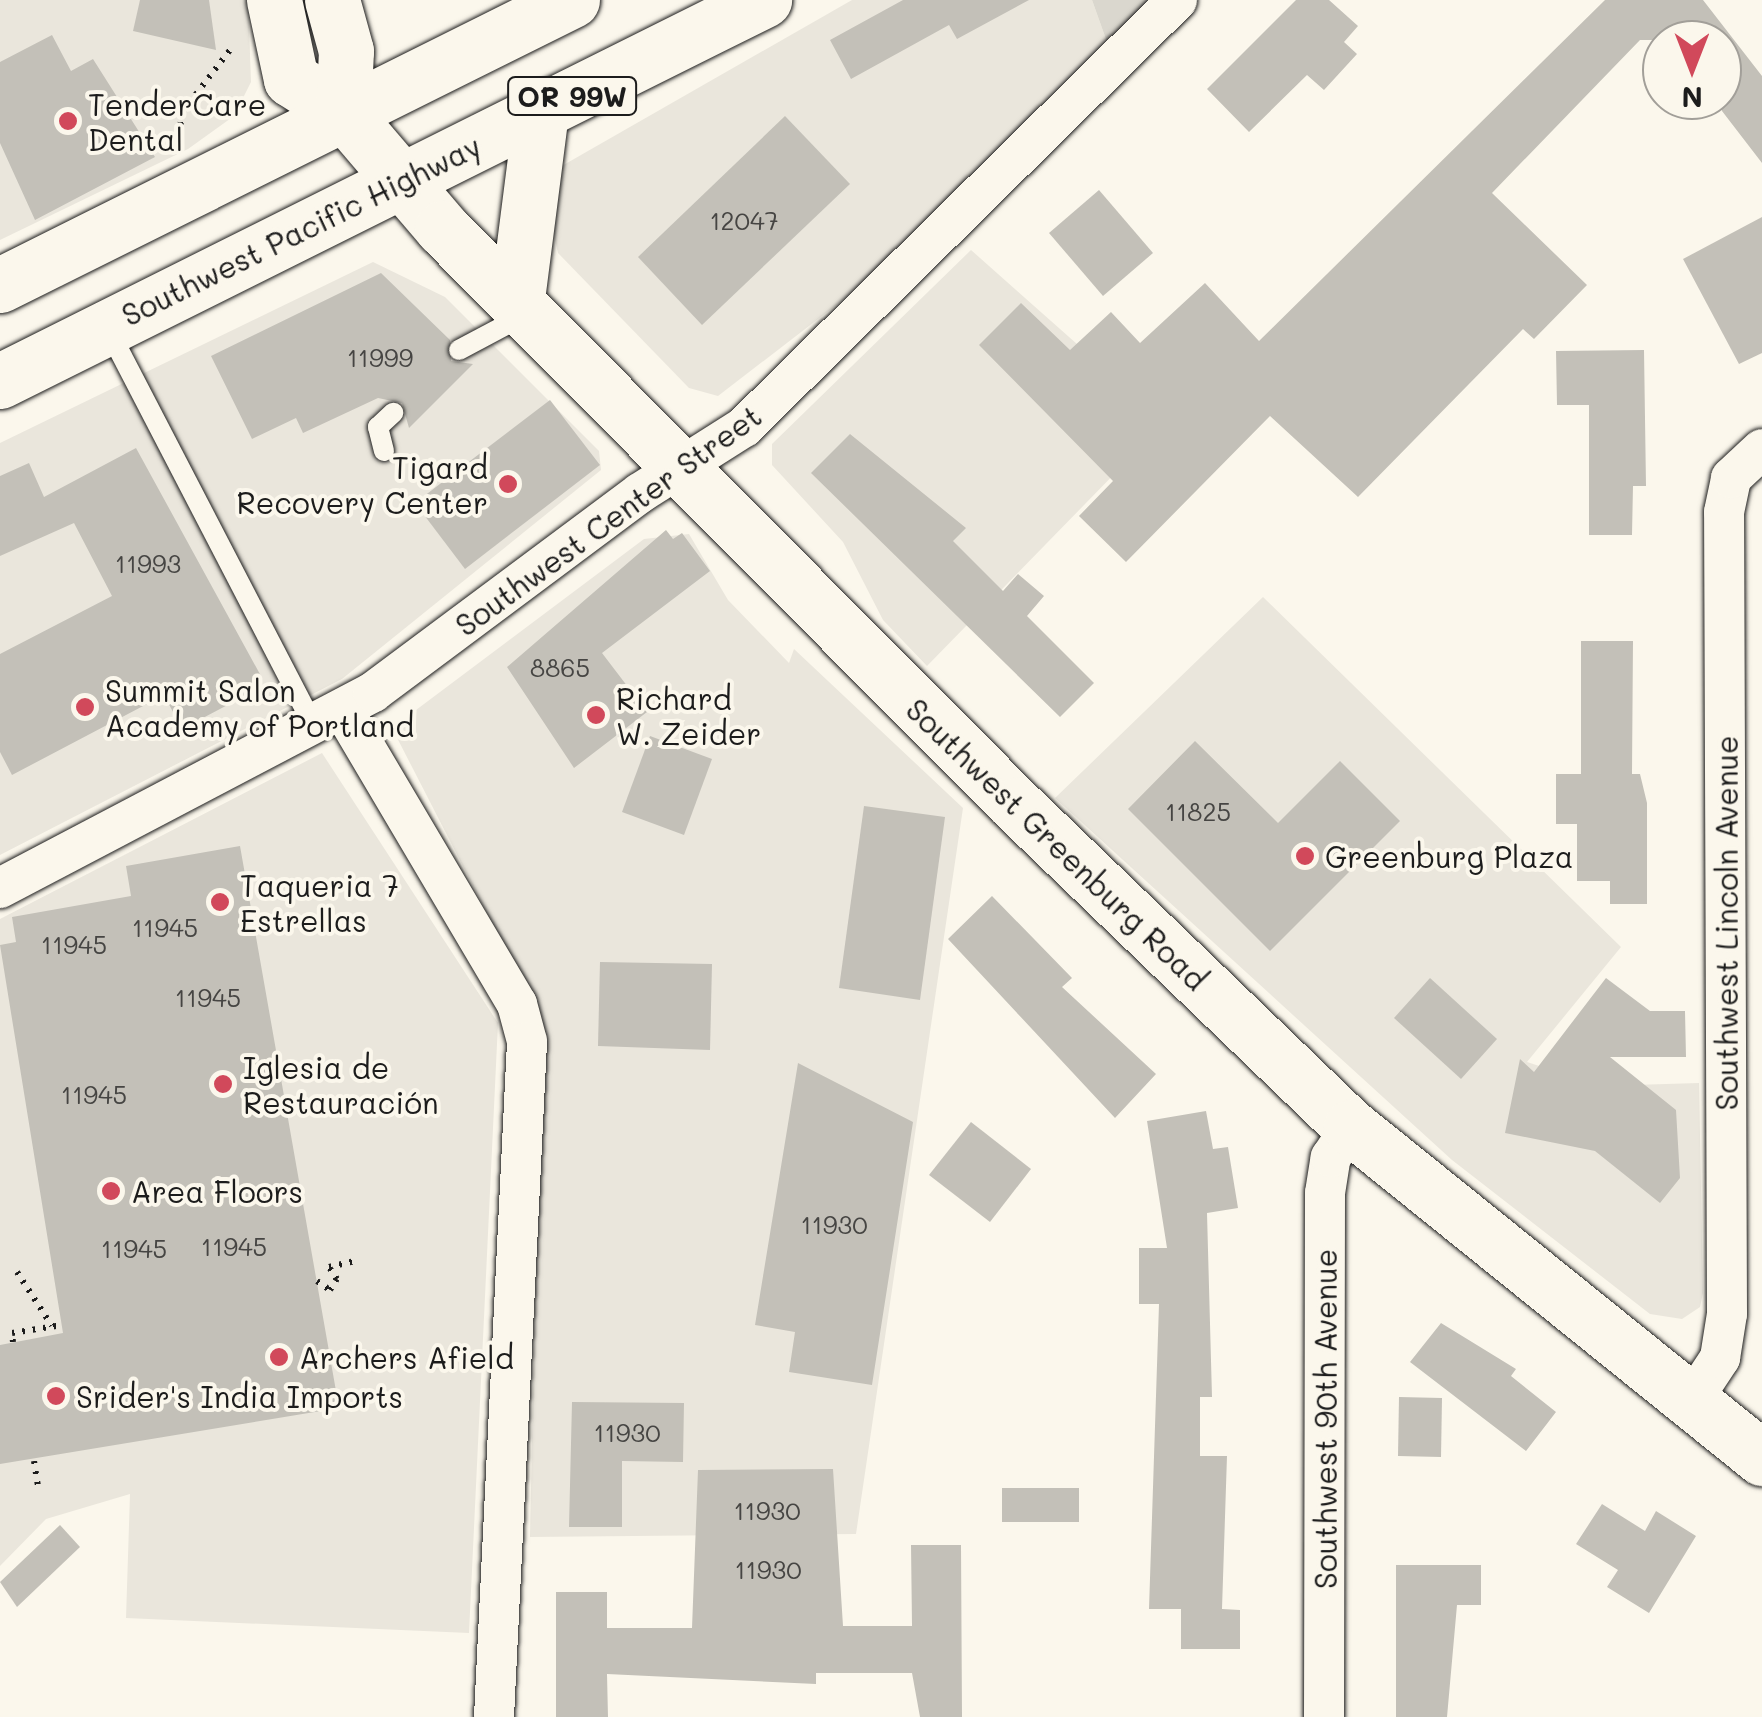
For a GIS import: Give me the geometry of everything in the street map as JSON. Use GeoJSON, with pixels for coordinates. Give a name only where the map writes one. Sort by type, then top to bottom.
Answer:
{"type":"FeatureCollection","features":[{"type":"Feature","properties":{"kind":"main road","name":"Southwest Greenburg Road"},"geometry":{"type":"LineString","coordinates":[[274,0],[292,79],[343,112],[398,180],[681,466],[1352,1128],[1762,1458]]}},
{"type":"Feature","properties":{"kind":"main road"},"geometry":{"type":"LineString","coordinates":[[332,0],[346,51],[343,112]]}},
{"type":"Feature","properties":{"kind":"main road","name":"OR 99W"},"geometry":{"type":"LineString","coordinates":[[0,285],[572,0]]}},
{"type":"Feature","properties":{"kind":"main road","name":"Southwest Pacific Highway"},"geometry":{"type":"LineString","coordinates":[[0,381],[764,0]]}},
{"type":"Feature","properties":{"kind":"main road"},"geometry":{"type":"LineString","coordinates":[[524,306],[541,111]]}},
{"type":"Feature","properties":{"kind":"street","name":"Southwest Center Street"},"geometry":{"type":"LineString","coordinates":[[0,888],[328,717],[681,466],[744,427],[1177,0]]}},
{"type":"Feature","properties":{"kind":"street","name":"Southwest Lincoln Avenue"},"geometry":{"type":"LineString","coordinates":[[1690,1402],[1720,1358],[1727,1314],[1724,512],[1732,478],[1762,449]]}},
{"type":"Feature","properties":{"kind":"street"},"geometry":{"type":"LineString","coordinates":[[328,717],[517,1004],[527,1042],[494,1717]]}},
{"type":"Feature","properties":{"kind":"street","name":"Southwest 90th Avenue"},"geometry":{"type":"LineString","coordinates":[[1324,1717],[1325,1193],[1331,1158],[1352,1128]]}},
{"type":"Feature","properties":{"kind":"lane"},"geometry":{"type":"LineString","coordinates":[[459,350],[524,306]]}},
{"type":"Feature","properties":{"kind":"lane"},"geometry":{"type":"LineString","coordinates":[[107,326],[328,717]]}},
{"type":"Feature","properties":{"kind":"lane"},"geometry":{"type":"LineString","coordinates":[[384,451],[378,427],[393,413]]}},
{"type":"Feature","properties":{"kind":"path"},"geometry":{"type":"LineString","coordinates":[[176,148],[183,110],[232,46]]}},
{"type":"Feature","properties":{"kind":"path"},"geometry":{"type":"LineString","coordinates":[[316,1280],[330,1290],[337,1279],[329,1267],[359,1260]]}},
{"type":"Feature","properties":{"kind":"path"},"geometry":{"type":"LineString","coordinates":[[18,1272],[52,1326]]}},
{"type":"Feature","properties":{"kind":"path"},"geometry":{"type":"LineString","coordinates":[[14,1342],[12,1334],[62,1325]]}},
{"type":"Feature","properties":{"kind":"path"},"geometry":{"type":"LineString","coordinates":[[34,1461],[40,1491]]}},
{"type":"Feature","properties":{"kind":"shaded area"},"geometry":{"type":"Polygon","coordinates":[[[0,0],[248,0],[251,82],[234,116],[188,149],[0,240],[0,0]]]}},
{"type":"Feature","properties":{"kind":"shaded area"},"geometry":{"type":"Polygon","coordinates":[[[852,0],[1092,0],[1108,45],[844,299],[718,396],[689,388],[558,253],[548,208],[560,167],[852,0]]]}},
{"type":"Feature","properties":{"kind":"shaded area"},"geometry":{"type":"Polygon","coordinates":[[[1092,0],[1151,0],[1108,45],[1092,0]]]}},
{"type":"Feature","properties":{"kind":"shaded area"},"geometry":{"type":"Polygon","coordinates":[[[971,250],[1165,422],[927,666],[883,620],[843,542],[772,465],[772,444],[971,250]]]}},
{"type":"Feature","properties":{"kind":"shaded area"},"geometry":{"type":"Polygon","coordinates":[[[373,262],[445,297],[599,451],[601,470],[342,679],[0,855],[0,443],[373,262]]]}},
{"type":"Feature","properties":{"kind":"shaded area"},"geometry":{"type":"Polygon","coordinates":[[[689,534],[728,600],[789,663],[794,649],[963,808],[856,1534],[530,1537],[541,1018],[392,728],[644,539],[689,534]]]}},
{"type":"Feature","properties":{"kind":"shaded area"},"geometry":{"type":"Polygon","coordinates":[[[1263,597],[1621,947],[1527,1062],[1600,1086],[1699,1083],[1703,1293],[1700,1307],[1682,1319],[1650,1314],[1452,1160],[1055,798],[1263,597]]]}},
{"type":"Feature","properties":{"kind":"shaded area"},"geometry":{"type":"Polygon","coordinates":[[[322,753],[498,1023],[469,1633],[126,1618],[130,1494],[46,1519],[0,1566],[0,919],[322,753]]]}},
{"type":"Feature","properties":{"kind":"building"},"geometry":{"type":"Polygon","coordinates":[[[140,0],[209,0],[216,50],[133,31],[140,0]]]}},
{"type":"Feature","properties":{"kind":"building"},"geometry":{"type":"Polygon","coordinates":[[[903,0],[1029,0],[957,39],[949,25],[851,79],[830,40],[903,0]]]}},
{"type":"Feature","properties":{"kind":"building"},"geometry":{"type":"Polygon","coordinates":[[[1296,0],[1329,0],[1358,26],[1344,42],[1357,54],[1324,90],[1307,75],[1249,132],[1207,89],[1296,0]]]}},
{"type":"Feature","properties":{"kind":"building"},"geometry":{"type":"Polygon","coordinates":[[[1605,0],[1703,0],[1719,20],[1642,20],[1642,40],[1492,193],[1587,285],[1534,339],[1523,329],[1358,497],[1270,416],[1126,562],[1079,516],[1113,481],[979,345],[1021,303],[1070,350],[1111,312],[1140,343],[1205,283],[1259,341],[1605,0]]]}},
{"type":"Feature","properties":{"kind":"building","name":"TenderCare Dental"},"geometry":{"type":"Polygon","coordinates":[[[52,35],[71,71],[93,59],[155,157],[35,220],[0,143],[0,62],[52,35]]]}},
{"type":"Feature","properties":{"kind":"building"},"geometry":{"type":"Polygon","coordinates":[[[1742,50],[1762,76],[1762,163],[1729,120],[1742,120],[1742,50]]]}},
{"type":"Feature","properties":{"kind":"building"},"geometry":{"type":"Polygon","coordinates":[[[785,116],[850,184],[702,325],[638,257],[785,116]]]}},
{"type":"Feature","properties":{"kind":"building"},"geometry":{"type":"Polygon","coordinates":[[[1099,190],[1153,253],[1103,296],[1049,233],[1099,190]]]}},
{"type":"Feature","properties":{"kind":"building"},"geometry":{"type":"Polygon","coordinates":[[[1762,217],[1762,353],[1739,364],[1683,259],[1762,217]]]}},
{"type":"Feature","properties":{"kind":"building"},"geometry":{"type":"Polygon","coordinates":[[[381,273],[450,340],[451,361],[473,364],[409,428],[402,403],[378,398],[303,433],[296,418],[252,439],[211,356],[381,273]]]}},
{"type":"Feature","properties":{"kind":"building"},"geometry":{"type":"Polygon","coordinates":[[[1644,350],[1646,486],[1633,486],[1632,535],[1589,535],[1589,405],[1557,405],[1556,351],[1644,350]]]}},
{"type":"Feature","properties":{"kind":"building","name":"Tigard Recovery Center"},"geometry":{"type":"Polygon","coordinates":[[[550,400],[600,465],[465,569],[415,503],[550,400]]]}},
{"type":"Feature","properties":{"kind":"building"},"geometry":{"type":"Polygon","coordinates":[[[850,434],[966,528],[953,541],[1003,591],[1018,574],[1044,596],[1027,616],[1094,683],[1060,717],[811,473],[850,434]]]}},
{"type":"Feature","properties":{"kind":"building"},"geometry":{"type":"Polygon","coordinates":[[[136,448],[261,676],[258,689],[182,729],[164,695],[12,775],[0,752],[0,654],[112,596],[74,523],[0,556],[0,476],[29,463],[44,497],[136,448]]]}},
{"type":"Feature","properties":{"kind":"building"},"geometry":{"type":"Polygon","coordinates":[[[666,530],[673,539],[682,533],[710,571],[602,653],[647,712],[574,768],[507,667],[666,530]]]}},
{"type":"Feature","properties":{"kind":"building"},"geometry":{"type":"Polygon","coordinates":[[[1581,641],[1633,641],[1632,774],[1640,774],[1647,803],[1647,904],[1610,904],[1610,881],[1577,881],[1577,824],[1556,824],[1556,774],[1581,774],[1581,641]]]}},
{"type":"Feature","properties":{"kind":"building"},"geometry":{"type":"Polygon","coordinates":[[[650,736],[712,759],[684,835],[622,812],[650,736]]]}},
{"type":"Feature","properties":{"kind":"building"},"geometry":{"type":"Polygon","coordinates":[[[1195,741],[1278,823],[1340,761],[1400,821],[1270,951],[1128,809],[1195,741]]]}},
{"type":"Feature","properties":{"kind":"building"},"geometry":{"type":"Polygon","coordinates":[[[864,806],[945,817],[920,1000],[839,988],[864,806]]]}},
{"type":"Feature","properties":{"kind":"building"},"geometry":{"type":"Polygon","coordinates":[[[240,846],[339,1408],[0,1464],[0,1345],[63,1333],[0,945],[16,942],[12,917],[131,896],[126,866],[240,846]]]}},
{"type":"Feature","properties":{"kind":"building"},"geometry":{"type":"Polygon","coordinates":[[[992,896],[1072,978],[1062,987],[1156,1074],[1115,1118],[948,939],[992,896]]]}},
{"type":"Feature","properties":{"kind":"building"},"geometry":{"type":"Polygon","coordinates":[[[600,962],[712,964],[710,1050],[598,1046],[600,962]]]}},
{"type":"Feature","properties":{"kind":"building"},"geometry":{"type":"Polygon","coordinates":[[[1430,978],[1497,1039],[1461,1079],[1394,1018],[1430,978]]]}},
{"type":"Feature","properties":{"kind":"building"},"geometry":{"type":"Polygon","coordinates":[[[1606,978],[1650,1011],[1685,1011],[1686,1057],[1610,1057],[1676,1110],[1680,1178],[1660,1203],[1595,1151],[1505,1133],[1520,1059],[1534,1072],[1606,978]]]}},
{"type":"Feature","properties":{"kind":"building"},"geometry":{"type":"Polygon","coordinates":[[[798,1063],[913,1122],[872,1385],[789,1372],[795,1332],[755,1325],[798,1063]]]}},
{"type":"Feature","properties":{"kind":"building"},"geometry":{"type":"Polygon","coordinates":[[[1206,1111],[1213,1149],[1228,1147],[1238,1208],[1207,1213],[1212,1397],[1200,1397],[1200,1456],[1227,1456],[1222,1609],[1240,1610],[1240,1649],[1181,1649],[1181,1609],[1149,1609],[1159,1304],[1139,1304],[1139,1248],[1167,1248],[1147,1121],[1206,1111]]]}},
{"type":"Feature","properties":{"kind":"building"},"geometry":{"type":"Polygon","coordinates":[[[971,1122],[1031,1169],[990,1222],[929,1175],[971,1122]]]}},
{"type":"Feature","properties":{"kind":"building"},"geometry":{"type":"Polygon","coordinates":[[[1441,1323],[1516,1369],[1511,1376],[1556,1412],[1526,1451],[1410,1362],[1441,1323]]]}},
{"type":"Feature","properties":{"kind":"building"},"geometry":{"type":"Polygon","coordinates":[[[1399,1397],[1442,1398],[1441,1457],[1398,1456],[1399,1397]]]}},
{"type":"Feature","properties":{"kind":"building"},"geometry":{"type":"Polygon","coordinates":[[[572,1402],[684,1403],[683,1462],[622,1461],[622,1527],[569,1527],[572,1402]]]}},
{"type":"Feature","properties":{"kind":"building"},"geometry":{"type":"Polygon","coordinates":[[[833,1469],[843,1626],[912,1626],[911,1545],[961,1545],[962,1717],[920,1717],[912,1673],[816,1673],[816,1684],[607,1674],[608,1717],[556,1717],[556,1592],[607,1592],[607,1628],[692,1628],[698,1470],[833,1469]]]}},
{"type":"Feature","properties":{"kind":"building"},"geometry":{"type":"Polygon","coordinates":[[[1002,1488],[1079,1488],[1079,1522],[1002,1522],[1002,1488]]]}},
{"type":"Feature","properties":{"kind":"building"},"geometry":{"type":"Polygon","coordinates":[[[1602,1504],[1645,1531],[1656,1511],[1696,1536],[1649,1613],[1607,1587],[1618,1570],[1576,1544],[1602,1504]]]}},
{"type":"Feature","properties":{"kind":"building"},"geometry":{"type":"Polygon","coordinates":[[[60,1525],[80,1547],[17,1607],[0,1582],[60,1525]]]}},
{"type":"Feature","properties":{"kind":"building"},"geometry":{"type":"Polygon","coordinates":[[[1396,1565],[1481,1565],[1481,1605],[1457,1605],[1447,1717],[1396,1717],[1396,1565]]]}},
{"type":"Feature","properties":{"kind":"place","name":"TenderCare Dental"},"geometry":{"type":"Point","coordinates":[68,121]}},
{"type":"Feature","properties":{"kind":"place","name":"Tigard Recovery Center"},"geometry":{"type":"Point","coordinates":[508,484]}},
{"type":"Feature","properties":{"kind":"place","name":"Summit Salon Academy of Portland"},"geometry":{"type":"Point","coordinates":[85,707]}},
{"type":"Feature","properties":{"kind":"place","name":"Richard W. Zeider"},"geometry":{"type":"Point","coordinates":[596,715]}},
{"type":"Feature","properties":{"kind":"place","name":"Greenburg Plaza"},"geometry":{"type":"Point","coordinates":[1305,856]}},
{"type":"Feature","properties":{"kind":"place","name":"Taqueria 7 Estrellas"},"geometry":{"type":"Point","coordinates":[220,902]}},
{"type":"Feature","properties":{"kind":"place","name":"Iglesia de Restauración"},"geometry":{"type":"Point","coordinates":[223,1084]}},
{"type":"Feature","properties":{"kind":"place","name":"Area Floors"},"geometry":{"type":"Point","coordinates":[111,1191]}},
{"type":"Feature","properties":{"kind":"place","name":"Archers Afield"},"geometry":{"type":"Point","coordinates":[279,1357]}},
{"type":"Feature","properties":{"kind":"place","name":"Srider's India Imports"},"geometry":{"type":"Point","coordinates":[56,1396]}}]}
